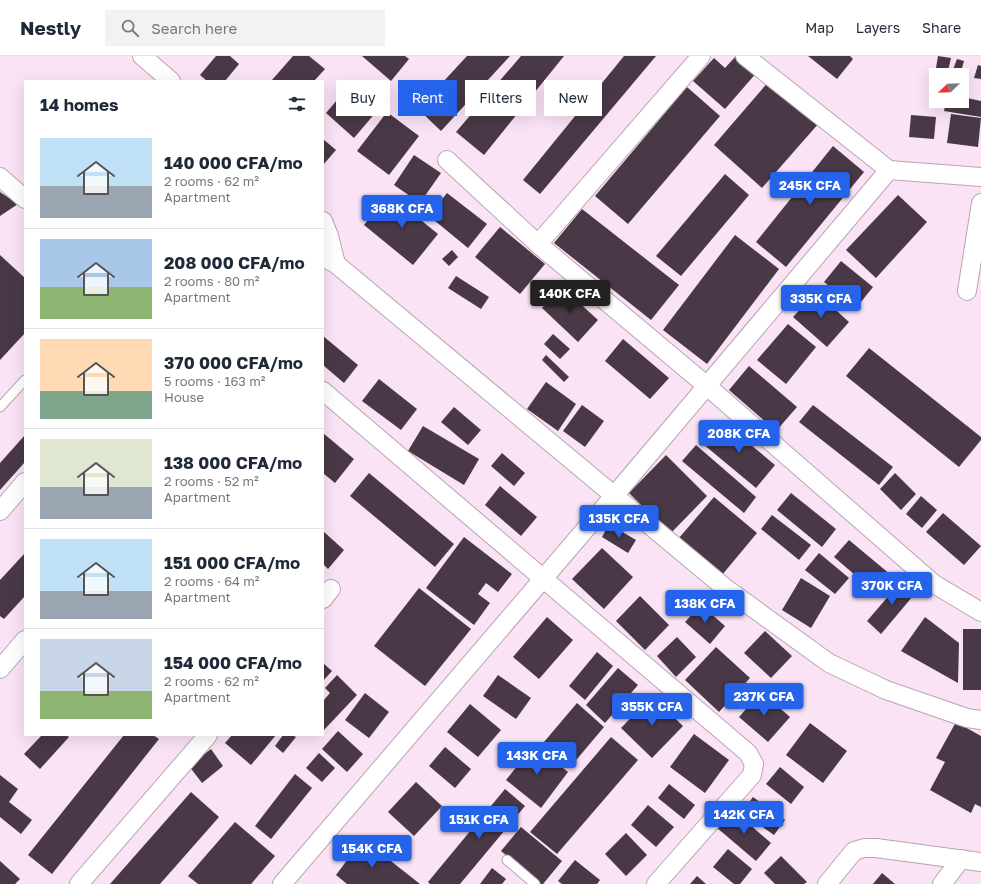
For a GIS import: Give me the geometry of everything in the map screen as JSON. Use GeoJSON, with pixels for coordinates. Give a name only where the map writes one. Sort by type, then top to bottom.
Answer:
{"type":"FeatureCollection","features":[{"type":"Feature","properties":{"kind":"street"},"geometry":{"type":"LineString","coordinates":[[142,56],[170,80]]}},
{"type":"Feature","properties":{"kind":"street"},"geometry":{"type":"LineString","coordinates":[[538,244],[701,56]]}},
{"type":"Feature","properties":{"kind":"street"},"geometry":{"type":"LineString","coordinates":[[745,56],[889,170],[981,177]]}},
{"type":"Feature","properties":{"kind":"street"},"geometry":{"type":"LineString","coordinates":[[447,160],[538,244],[706,386],[934,584],[981,612]]}},
{"type":"Feature","properties":{"kind":"street"},"geometry":{"type":"LineString","coordinates":[[282,884],[889,170]]}},
{"type":"Feature","properties":{"kind":"street"},"geometry":{"type":"LineString","coordinates":[[0,177],[24,198]]}},
{"type":"Feature","properties":{"kind":"street"},"geometry":{"type":"LineString","coordinates":[[967,291],[981,204]]}},
{"type":"Feature","properties":{"kind":"street"},"geometry":{"type":"LineString","coordinates":[[324,224],[329,236],[329,261],[724,587],[829,663],[886,690],[967,718],[981,720]]}},
{"type":"Feature","properties":{"kind":"street"},"geometry":{"type":"LineString","coordinates":[[324,392],[748,752],[754,764],[752,775],[656,884]]}},
{"type":"Feature","properties":{"kind":"street"},"geometry":{"type":"LineString","coordinates":[[0,512],[24,483]]}},
{"type":"Feature","properties":{"kind":"street"},"geometry":{"type":"LineString","coordinates":[[0,669],[24,641]]}},
{"type":"Feature","properties":{"kind":"street"},"geometry":{"type":"LineString","coordinates":[[79,884],[207,736]]}},
{"type":"Feature","properties":{"kind":"street"},"geometry":{"type":"LineString","coordinates":[[827,884],[854,851],[864,848],[876,848],[981,862]]}},
{"type":"Feature","properties":{"kind":"street"},"geometry":{"type":"LineString","coordinates":[[942,884],[961,859]]}},
{"type":"Feature","properties":{"kind":"lane"},"geometry":{"type":"LineString","coordinates":[[0,407],[24,381]]}},
{"type":"Feature","properties":{"kind":"lane"},"geometry":{"type":"LineString","coordinates":[[507,860],[535,884]]}},
{"type":"Feature","properties":{"kind":"building"},"geometry":{"type":"Polygon","coordinates":[[[216,56],[230,56],[239,64],[226,80],[206,80],[200,75],[216,56]]]}},
{"type":"Feature","properties":{"kind":"building"},"geometry":{"type":"Polygon","coordinates":[[[293,56],[309,56],[325,69],[315,80],[272,80],[293,56]]]}},
{"type":"Feature","properties":{"kind":"building"},"geometry":{"type":"Polygon","coordinates":[[[362,56],[405,56],[409,59],[391,81],[362,56]]]}},
{"type":"Feature","properties":{"kind":"building"},"geometry":{"type":"Polygon","coordinates":[[[467,56],[510,56],[488,80],[465,80],[465,105],[457,114],[457,80],[445,80],[467,56]]]}},
{"type":"Feature","properties":{"kind":"building"},"geometry":{"type":"Polygon","coordinates":[[[521,56],[564,56],[536,91],[536,80],[500,80],[521,56]]]}},
{"type":"Feature","properties":{"kind":"building"},"geometry":{"type":"Polygon","coordinates":[[[624,56],[656,56],[540,194],[523,180],[575,116],[602,116],[602,83],[624,56]]]}},
{"type":"Feature","properties":{"kind":"building"},"geometry":{"type":"Polygon","coordinates":[[[736,56],[741,56],[758,71],[725,109],[693,81],[714,58],[725,68],[736,56]]]}},
{"type":"Feature","properties":{"kind":"building"},"geometry":{"type":"Polygon","coordinates":[[[808,56],[850,56],[853,59],[837,79],[808,56]]]}},
{"type":"Feature","properties":{"kind":"building"},"geometry":{"type":"Polygon","coordinates":[[[938,56],[951,58],[949,68],[936,68],[938,56]]]}},
{"type":"Feature","properties":{"kind":"building"},"geometry":{"type":"Polygon","coordinates":[[[957,59],[964,61],[962,68],[954,68],[957,59]]]}},
{"type":"Feature","properties":{"kind":"building"},"geometry":{"type":"Polygon","coordinates":[[[978,65],[981,66],[981,79],[974,78],[978,65]]]}},
{"type":"Feature","properties":{"kind":"building"},"geometry":{"type":"Polygon","coordinates":[[[770,80],[819,123],[762,188],[714,145],[770,80]]]}},
{"type":"Feature","properties":{"kind":"building"},"geometry":{"type":"Polygon","coordinates":[[[687,87],[720,116],[628,224],[595,196],[687,87]]]}},
{"type":"Feature","properties":{"kind":"building"},"geometry":{"type":"Polygon","coordinates":[[[969,98],[981,101],[981,117],[944,111],[945,108],[969,108],[969,98]]]}},
{"type":"Feature","properties":{"kind":"building"},"geometry":{"type":"Polygon","coordinates":[[[336,101],[336,116],[373,116],[354,138],[326,113],[336,101]]]}},
{"type":"Feature","properties":{"kind":"building"},"geometry":{"type":"Polygon","coordinates":[[[390,114],[419,136],[389,175],[357,151],[384,116],[390,116],[390,114]]]}},
{"type":"Feature","properties":{"kind":"building"},"geometry":{"type":"Polygon","coordinates":[[[951,114],[981,118],[978,147],[947,143],[951,114]]]}},
{"type":"Feature","properties":{"kind":"building"},"geometry":{"type":"Polygon","coordinates":[[[911,115],[936,117],[934,139],[909,137],[911,115]]]}},
{"type":"Feature","properties":{"kind":"building"},"geometry":{"type":"Polygon","coordinates":[[[425,116],[455,116],[441,131],[425,116]]]}},
{"type":"Feature","properties":{"kind":"building"},"geometry":{"type":"Polygon","coordinates":[[[470,116],[516,116],[484,155],[456,132],[470,116]]]}},
{"type":"Feature","properties":{"kind":"building"},"geometry":{"type":"Polygon","coordinates":[[[324,140],[336,150],[324,164],[324,140]]]}},
{"type":"Feature","properties":{"kind":"building"},"geometry":{"type":"Polygon","coordinates":[[[833,146],[864,172],[786,267],[756,242],[833,146]]]}},
{"type":"Feature","properties":{"kind":"building"},"geometry":{"type":"Polygon","coordinates":[[[414,155],[441,173],[420,203],[394,185],[414,155]]]}},
{"type":"Feature","properties":{"kind":"building"},"geometry":{"type":"Polygon","coordinates":[[[725,174],[749,195],[681,276],[656,256],[725,174]]]}},
{"type":"Feature","properties":{"kind":"building"},"geometry":{"type":"Polygon","coordinates":[[[0,192],[18,204],[0,216],[0,192]]]}},
{"type":"Feature","properties":{"kind":"building"},"geometry":{"type":"Polygon","coordinates":[[[447,193],[487,224],[468,248],[429,216],[447,193]]]}},
{"type":"Feature","properties":{"kind":"building"},"geometry":{"type":"Polygon","coordinates":[[[389,195],[404,207],[407,202],[425,217],[422,221],[438,234],[413,265],[364,225],[389,195]]]}},
{"type":"Feature","properties":{"kind":"building"},"geometry":{"type":"Polygon","coordinates":[[[898,195],[927,222],[876,278],[846,250],[898,195]]]}},
{"type":"Feature","properties":{"kind":"building"},"geometry":{"type":"Polygon","coordinates":[[[582,209],[679,285],[651,320],[554,243],[582,209]]]}},
{"type":"Feature","properties":{"kind":"building"},"geometry":{"type":"Polygon","coordinates":[[[500,227],[545,264],[520,294],[475,257],[500,227]]]}},
{"type":"Feature","properties":{"kind":"building"},"geometry":{"type":"Polygon","coordinates":[[[735,235],[779,269],[707,364],[663,330],[735,235]]]}},
{"type":"Feature","properties":{"kind":"building"},"geometry":{"type":"Polygon","coordinates":[[[452,250],[458,257],[449,266],[442,259],[452,250]]]}},
{"type":"Feature","properties":{"kind":"building"},"geometry":{"type":"Polygon","coordinates":[[[0,255],[24,277],[24,334],[0,360],[0,255]]]}},
{"type":"Feature","properties":{"kind":"building"},"geometry":{"type":"Polygon","coordinates":[[[841,261],[873,287],[856,308],[824,282],[841,261]]]}},
{"type":"Feature","properties":{"kind":"building"},"geometry":{"type":"Polygon","coordinates":[[[456,276],[489,297],[481,309],[448,288],[456,276]]]}},
{"type":"Feature","properties":{"kind":"building"},"geometry":{"type":"Polygon","coordinates":[[[562,287],[598,320],[578,342],[542,308],[562,287]]]}},
{"type":"Feature","properties":{"kind":"building"},"geometry":{"type":"Polygon","coordinates":[[[816,292],[849,322],[827,347],[793,317],[816,292]]]}},
{"type":"Feature","properties":{"kind":"building"},"geometry":{"type":"Polygon","coordinates":[[[788,324],[816,347],[786,384],[757,360],[788,324]]]}},
{"type":"Feature","properties":{"kind":"building"},"geometry":{"type":"Polygon","coordinates":[[[553,334],[570,349],[560,359],[544,344],[553,334]]]}},
{"type":"Feature","properties":{"kind":"building"},"geometry":{"type":"Polygon","coordinates":[[[324,337],[358,365],[344,383],[324,366],[324,337]]]}},
{"type":"Feature","properties":{"kind":"building"},"geometry":{"type":"Polygon","coordinates":[[[623,339],[669,378],[650,399],[605,361],[623,339]]]}},
{"type":"Feature","properties":{"kind":"building"},"geometry":{"type":"Polygon","coordinates":[[[869,348],[981,437],[981,440],[959,467],[846,376],[869,348]]]}},
{"type":"Feature","properties":{"kind":"building"},"geometry":{"type":"Polygon","coordinates":[[[546,355],[569,377],[564,382],[542,360],[546,355]]]}},
{"type":"Feature","properties":{"kind":"building"},"geometry":{"type":"Polygon","coordinates":[[[749,366],[797,407],[776,431],[729,390],[749,366]]]}},
{"type":"Feature","properties":{"kind":"building"},"geometry":{"type":"Polygon","coordinates":[[[379,379],[417,409],[401,430],[362,401],[379,379]]]}},
{"type":"Feature","properties":{"kind":"building"},"geometry":{"type":"Polygon","coordinates":[[[546,382],[576,404],[558,431],[527,409],[546,382]]]}},
{"type":"Feature","properties":{"kind":"building"},"geometry":{"type":"Polygon","coordinates":[[[582,405],[604,421],[585,447],[563,431],[582,405]]]}},
{"type":"Feature","properties":{"kind":"building"},"geometry":{"type":"Polygon","coordinates":[[[813,405],[893,467],[879,485],[799,422],[813,405]]]}},
{"type":"Feature","properties":{"kind":"building"},"geometry":{"type":"Polygon","coordinates":[[[454,407],[481,430],[468,445],[441,422],[454,407]]]}},
{"type":"Feature","properties":{"kind":"building"},"geometry":{"type":"Polygon","coordinates":[[[722,421],[775,465],[756,488],[703,444],[722,421]]]}},
{"type":"Feature","properties":{"kind":"building"},"geometry":{"type":"Polygon","coordinates":[[[423,426],[479,459],[464,485],[408,451],[423,426]]]}},
{"type":"Feature","properties":{"kind":"building"},"geometry":{"type":"Polygon","coordinates":[[[324,434],[354,459],[335,483],[324,474],[324,434]]]}},
{"type":"Feature","properties":{"kind":"building"},"geometry":{"type":"Polygon","coordinates":[[[24,436],[24,463],[0,490],[0,463],[24,436]]]}},
{"type":"Feature","properties":{"kind":"building"},"geometry":{"type":"Polygon","coordinates":[[[696,445],[756,497],[744,513],[682,461],[696,445]]]}},
{"type":"Feature","properties":{"kind":"building"},"geometry":{"type":"Polygon","coordinates":[[[502,453],[525,473],[514,486],[491,466],[502,453]]]}},
{"type":"Feature","properties":{"kind":"building"},"geometry":{"type":"Polygon","coordinates":[[[666,455],[707,496],[670,534],[629,493],[666,455]]]}},
{"type":"Feature","properties":{"kind":"building"},"geometry":{"type":"Polygon","coordinates":[[[369,473],[454,544],[435,567],[350,496],[369,473]]]}},
{"type":"Feature","properties":{"kind":"building"},"geometry":{"type":"Polygon","coordinates":[[[895,473],[916,494],[901,510],[880,489],[895,473]]]}},
{"type":"Feature","properties":{"kind":"building"},"geometry":{"type":"Polygon","coordinates":[[[500,486],[537,517],[521,536],[485,505],[500,486]]]}},
{"type":"Feature","properties":{"kind":"building"},"geometry":{"type":"Polygon","coordinates":[[[791,493],[836,529],[822,547],[777,510],[791,493]]]}},
{"type":"Feature","properties":{"kind":"building"},"geometry":{"type":"Polygon","coordinates":[[[921,496],[937,510],[922,528],[906,514],[921,496]]]}},
{"type":"Feature","properties":{"kind":"building"},"geometry":{"type":"Polygon","coordinates":[[[714,497],[757,533],[722,575],[679,538],[714,497]]]}},
{"type":"Feature","properties":{"kind":"building"},"geometry":{"type":"Polygon","coordinates":[[[943,513],[981,546],[964,565],[926,532],[943,513]]]}},
{"type":"Feature","properties":{"kind":"building"},"geometry":{"type":"Polygon","coordinates":[[[772,515],[811,545],[799,560],[761,529],[772,515]]]}},
{"type":"Feature","properties":{"kind":"building"},"geometry":{"type":"Polygon","coordinates":[[[609,524],[636,540],[628,553],[602,537],[609,524]]]}},
{"type":"Feature","properties":{"kind":"building"},"geometry":{"type":"Polygon","coordinates":[[[324,532],[344,550],[328,569],[324,565],[324,532]]]}},
{"type":"Feature","properties":{"kind":"building"},"geometry":{"type":"Polygon","coordinates":[[[464,537],[512,574],[498,592],[486,583],[478,594],[490,603],[474,625],[426,588],[464,537]]]}},
{"type":"Feature","properties":{"kind":"building"},"geometry":{"type":"Polygon","coordinates":[[[849,540],[891,575],[876,593],[834,557],[849,540]]]}},
{"type":"Feature","properties":{"kind":"building"},"geometry":{"type":"Polygon","coordinates":[[[602,548],[633,577],[604,609],[572,579],[602,548]]]}},
{"type":"Feature","properties":{"kind":"building"},"geometry":{"type":"Polygon","coordinates":[[[819,553],[849,578],[835,594],[805,570],[819,553]]]}},
{"type":"Feature","properties":{"kind":"building"},"geometry":{"type":"Polygon","coordinates":[[[24,554],[24,597],[4,619],[0,616],[0,580],[24,554]]]}},
{"type":"Feature","properties":{"kind":"building"},"geometry":{"type":"Polygon","coordinates":[[[801,578],[830,596],[811,628],[782,610],[801,578]]]}},
{"type":"Feature","properties":{"kind":"building"},"geometry":{"type":"Polygon","coordinates":[[[904,578],[918,590],[881,634],[867,621],[904,578]]]}},
{"type":"Feature","properties":{"kind":"building"},"geometry":{"type":"Polygon","coordinates":[[[419,588],[471,629],[425,686],[374,646],[419,588]]]}},
{"type":"Feature","properties":{"kind":"building"},"geometry":{"type":"Polygon","coordinates":[[[640,596],[669,625],[645,650],[616,621],[640,596]]]}},
{"type":"Feature","properties":{"kind":"building"},"geometry":{"type":"Polygon","coordinates":[[[701,605],[725,626],[710,644],[685,622],[701,605]]]}},
{"type":"Feature","properties":{"kind":"building"},"geometry":{"type":"Polygon","coordinates":[[[547,617],[573,640],[539,679],[513,657],[547,617]]]}},
{"type":"Feature","properties":{"kind":"building"},"geometry":{"type":"Polygon","coordinates":[[[925,617],[959,643],[958,683],[901,651],[925,617]]]}},
{"type":"Feature","properties":{"kind":"building"},"geometry":{"type":"Polygon","coordinates":[[[963,629],[981,629],[981,690],[963,690],[963,629]]]}},
{"type":"Feature","properties":{"kind":"building"},"geometry":{"type":"Polygon","coordinates":[[[765,631],[792,656],[771,678],[744,653],[765,631]]]}},
{"type":"Feature","properties":{"kind":"building"},"geometry":{"type":"Polygon","coordinates":[[[677,637],[696,657],[676,677],[657,656],[677,637]]]}},
{"type":"Feature","properties":{"kind":"building"},"geometry":{"type":"Polygon","coordinates":[[[716,647],[750,678],[719,712],[685,680],[716,647]]]}},
{"type":"Feature","properties":{"kind":"building"},"geometry":{"type":"Polygon","coordinates":[[[597,652],[613,666],[585,700],[569,686],[597,652]]]}},
{"type":"Feature","properties":{"kind":"building"},"geometry":{"type":"Polygon","coordinates":[[[324,664],[332,671],[324,680],[324,664]]]}},
{"type":"Feature","properties":{"kind":"building"},"geometry":{"type":"Polygon","coordinates":[[[618,668],[638,685],[605,723],[586,705],[618,668]]]}},
{"type":"Feature","properties":{"kind":"building"},"geometry":{"type":"Polygon","coordinates":[[[337,675],[357,695],[324,730],[324,700],[330,693],[325,688],[337,675]]]}},
{"type":"Feature","properties":{"kind":"building"},"geometry":{"type":"Polygon","coordinates":[[[498,675],[531,698],[516,719],[483,696],[498,675]]]}},
{"type":"Feature","properties":{"kind":"building"},"geometry":{"type":"Polygon","coordinates":[[[761,692],[790,717],[768,742],[739,717],[761,692]]]}},
{"type":"Feature","properties":{"kind":"building"},"geometry":{"type":"Polygon","coordinates":[[[365,693],[389,712],[369,738],[345,720],[365,693]]]}},
{"type":"Feature","properties":{"kind":"building"},"geometry":{"type":"Polygon","coordinates":[[[652,696],[683,726],[652,758],[621,728],[652,696]]]}},
{"type":"Feature","properties":{"kind":"building"},"geometry":{"type":"Polygon","coordinates":[[[577,703],[604,727],[572,765],[544,742],[577,703]]]}},
{"type":"Feature","properties":{"kind":"building"},"geometry":{"type":"Polygon","coordinates":[[[470,704],[501,730],[478,757],[447,732],[470,704]]]}},
{"type":"Feature","properties":{"kind":"building"},"geometry":{"type":"Polygon","coordinates":[[[956,722],[981,736],[981,807],[975,804],[971,813],[930,790],[945,762],[936,758],[956,722]]]}},
{"type":"Feature","properties":{"kind":"building"},"geometry":{"type":"Polygon","coordinates":[[[810,723],[847,751],[823,783],[786,755],[810,723]]]}},
{"type":"Feature","properties":{"kind":"building"},"geometry":{"type":"Polygon","coordinates":[[[338,731],[363,754],[347,772],[322,749],[338,731]]]}},
{"type":"Feature","properties":{"kind":"building"},"geometry":{"type":"Polygon","coordinates":[[[694,734],[729,760],[705,793],[670,767],[694,734]]]}},
{"type":"Feature","properties":{"kind":"building"},"geometry":{"type":"Polygon","coordinates":[[[41,736],[69,737],[40,769],[24,754],[41,736]]]}},
{"type":"Feature","properties":{"kind":"building"},"geometry":{"type":"Polygon","coordinates":[[[123,736],[154,736],[159,739],[52,874],[28,855],[123,736]]]}},
{"type":"Feature","properties":{"kind":"building"},"geometry":{"type":"Polygon","coordinates":[[[231,736],[275,736],[251,765],[225,743],[231,736]]]}},
{"type":"Feature","properties":{"kind":"building"},"geometry":{"type":"Polygon","coordinates":[[[282,736],[296,737],[283,753],[275,746],[282,736]]]}},
{"type":"Feature","properties":{"kind":"building"},"geometry":{"type":"Polygon","coordinates":[[[611,737],[638,760],[557,854],[530,832],[611,737]]]}},
{"type":"Feature","properties":{"kind":"building"},"geometry":{"type":"Polygon","coordinates":[[[534,745],[568,772],[541,808],[506,780],[534,745]]]}},
{"type":"Feature","properties":{"kind":"building"},"geometry":{"type":"Polygon","coordinates":[[[445,747],[471,769],[455,788],[429,766],[445,747]]]}},
{"type":"Feature","properties":{"kind":"building"},"geometry":{"type":"Polygon","coordinates":[[[211,749],[223,766],[202,783],[189,766],[211,749]]]}},
{"type":"Feature","properties":{"kind":"building"},"geometry":{"type":"Polygon","coordinates":[[[319,753],[335,768],[322,782],[306,768],[319,753]]]}},
{"type":"Feature","properties":{"kind":"building"},"geometry":{"type":"Polygon","coordinates":[[[780,767],[804,787],[791,804],[766,784],[780,767]]]}},
{"type":"Feature","properties":{"kind":"building"},"geometry":{"type":"Polygon","coordinates":[[[295,774],[312,788],[271,839],[255,826],[295,774]]]}},
{"type":"Feature","properties":{"kind":"building"},"geometry":{"type":"Polygon","coordinates":[[[0,775],[18,789],[9,802],[32,820],[21,834],[0,817],[0,775]]]}},
{"type":"Feature","properties":{"kind":"building"},"geometry":{"type":"Polygon","coordinates":[[[416,782],[442,806],[414,836],[388,812],[416,782]]]}},
{"type":"Feature","properties":{"kind":"building"},"geometry":{"type":"Polygon","coordinates":[[[669,784],[695,805],[684,819],[658,798],[669,784]]]}},
{"type":"Feature","properties":{"kind":"building"},"geometry":{"type":"Polygon","coordinates":[[[505,789],[525,806],[460,884],[430,884],[428,882],[505,789]]]}},
{"type":"Feature","properties":{"kind":"building"},"geometry":{"type":"Polygon","coordinates":[[[191,792],[219,817],[160,884],[110,884],[191,792]]]}},
{"type":"Feature","properties":{"kind":"building"},"geometry":{"type":"Polygon","coordinates":[[[753,797],[785,820],[774,835],[742,812],[753,797]]]}},
{"type":"Feature","properties":{"kind":"building"},"geometry":{"type":"Polygon","coordinates":[[[648,805],[674,827],[656,847],[631,825],[648,805]]]}},
{"type":"Feature","properties":{"kind":"building"},"geometry":{"type":"Polygon","coordinates":[[[732,809],[771,843],[756,861],[716,827],[732,809]]]}},
{"type":"Feature","properties":{"kind":"building"},"geometry":{"type":"Polygon","coordinates":[[[235,822],[275,856],[251,884],[198,884],[188,876],[235,822]]]}},
{"type":"Feature","properties":{"kind":"building"},"geometry":{"type":"Polygon","coordinates":[[[521,827],[562,861],[543,884],[541,884],[501,851],[521,827]]]}},
{"type":"Feature","properties":{"kind":"building"},"geometry":{"type":"Polygon","coordinates":[[[626,833],[647,855],[626,876],[605,854],[626,833]]]}},
{"type":"Feature","properties":{"kind":"building"},"geometry":{"type":"Polygon","coordinates":[[[363,839],[420,884],[347,884],[336,875],[363,839]]]}},
{"type":"Feature","properties":{"kind":"building"},"geometry":{"type":"Polygon","coordinates":[[[728,849],[752,869],[740,884],[734,884],[713,867],[728,849]]]}},
{"type":"Feature","properties":{"kind":"building"},"geometry":{"type":"Polygon","coordinates":[[[781,856],[807,882],[804,884],[775,884],[764,873],[781,856]]]}},
{"type":"Feature","properties":{"kind":"building"},"geometry":{"type":"Polygon","coordinates":[[[575,860],[600,880],[597,884],[562,884],[558,881],[575,860]]]}},
{"type":"Feature","properties":{"kind":"building"},"geometry":{"type":"Polygon","coordinates":[[[0,861],[20,879],[15,884],[0,884],[0,861]]]}},
{"type":"Feature","properties":{"kind":"building"},"geometry":{"type":"Polygon","coordinates":[[[492,868],[506,879],[502,884],[480,884],[492,868]]]}},
{"type":"Feature","properties":{"kind":"building"},"geometry":{"type":"Polygon","coordinates":[[[882,873],[895,884],[873,884],[882,873]]]}},
{"type":"Feature","properties":{"kind":"building"},"geometry":{"type":"Polygon","coordinates":[[[697,876],[706,884],[690,884],[697,876]]]}}]}
